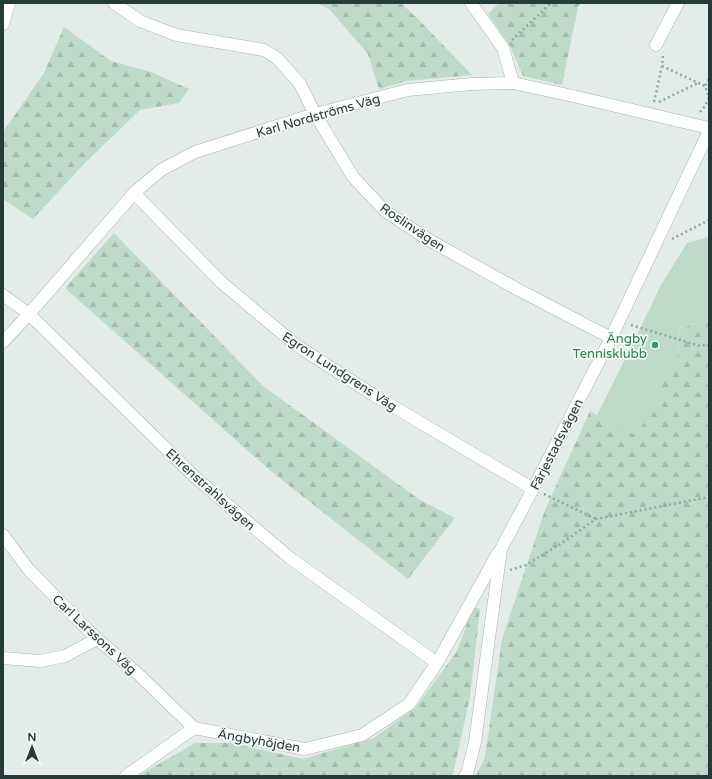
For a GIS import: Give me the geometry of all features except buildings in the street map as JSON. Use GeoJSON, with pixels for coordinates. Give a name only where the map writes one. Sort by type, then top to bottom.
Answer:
{"type":"FeatureCollection","features":[{"type":"Feature","properties":{"kind":"street"},"geometry":{"type":"LineString","coordinates":[[3,24],[9,3]]}},
{"type":"Feature","properties":{"kind":"street","name":"Roslinvägen"},"geometry":{"type":"LineString","coordinates":[[114,3],[140,21],[176,35],[264,50],[278,58],[300,84],[315,114],[353,177],[385,211],[429,240],[517,289],[611,338]]}},
{"type":"Feature","properties":{"kind":"street"},"geometry":{"type":"LineString","coordinates":[[471,3],[503,48],[513,83]]}},
{"type":"Feature","properties":{"kind":"street"},"geometry":{"type":"LineString","coordinates":[[660,48],[678,3]]}},
{"type":"Feature","properties":{"kind":"street","name":"Karl Nordströms Väg"},"geometry":{"type":"LineString","coordinates":[[3,342],[134,193],[161,170],[195,152],[315,114],[408,90],[472,84],[513,83],[573,96],[709,130]]}},
{"type":"Feature","properties":{"kind":"street","name":"Färjestadsvägen"},"geometry":{"type":"LineString","coordinates":[[465,776],[467,774],[475,742],[501,548],[611,338],[709,130]]}},
{"type":"Feature","properties":{"kind":"street","name":"Egron Lundgrens Väg"},"geometry":{"type":"LineString","coordinates":[[134,193],[221,282],[296,345],[372,394],[533,489]]}},
{"type":"Feature","properties":{"kind":"street","name":"Ehrenstrahlsvägen"},"geometry":{"type":"LineString","coordinates":[[3,295],[29,314],[195,477],[284,553],[437,663]]}},
{"type":"Feature","properties":{"kind":"street","name":"Carl Larssons Väg"},"geometry":{"type":"LineString","coordinates":[[3,535],[29,570],[97,639],[136,672],[194,728]]}},
{"type":"Feature","properties":{"kind":"street","name":"Ängbyhöjden"},"geometry":{"type":"LineString","coordinates":[[194,728],[305,749],[362,735],[409,704],[437,663],[501,548]]}},
{"type":"Feature","properties":{"kind":"street"},"geometry":{"type":"LineString","coordinates":[[3,658],[40,661],[65,656],[97,639]]}},
{"type":"Feature","properties":{"kind":"street"},"geometry":{"type":"LineString","coordinates":[[126,776],[194,728]]}},
{"type":"Feature","properties":{"kind":"path"},"geometry":{"type":"LineString","coordinates":[[503,48],[551,3]]}},
{"type":"Feature","properties":{"kind":"path"},"geometry":{"type":"LineString","coordinates":[[660,48],[662,66],[654,105],[698,83]]}},
{"type":"Feature","properties":{"kind":"path"},"geometry":{"type":"LineString","coordinates":[[662,66],[705,86]]}},
{"type":"Feature","properties":{"kind":"path"},"geometry":{"type":"LineString","coordinates":[[662,232],[673,239],[709,220]]}},
{"type":"Feature","properties":{"kind":"path"},"geometry":{"type":"LineString","coordinates":[[619,321],[670,338],[700,346],[709,344]]}},
{"type":"Feature","properties":{"kind":"path"},"geometry":{"type":"LineString","coordinates":[[533,489],[596,519]]}},
{"type":"Feature","properties":{"kind":"path"},"geometry":{"type":"LineString","coordinates":[[498,574],[526,565],[562,543],[596,519],[709,497]]}},
{"type":"Feature","properties":{"kind":"green space"},"geometry":{"type":"Polygon","coordinates":[[[317,3],[401,3],[472,75],[407,81],[379,89],[368,54],[330,10],[317,3]]]}},
{"type":"Feature","properties":{"kind":"green space"},"geometry":{"type":"Polygon","coordinates":[[[499,3],[581,3],[578,7],[562,85],[523,76],[510,46],[488,14],[499,3]]]}},
{"type":"Feature","properties":{"kind":"green space"},"geometry":{"type":"Polygon","coordinates":[[[64,27],[111,61],[151,72],[189,89],[179,103],[140,110],[83,165],[33,219],[3,199],[3,132],[44,73],[64,27]]]}},
{"type":"Feature","properties":{"kind":"green space"},"geometry":{"type":"Polygon","coordinates":[[[114,233],[263,386],[420,500],[455,518],[408,579],[273,473],[65,288],[114,233]]]}},
{"type":"Feature","properties":{"kind":"green space","name":"Ängby Tennisklubb"},"geometry":{"type":"Polygon","coordinates":[[[709,237],[709,320],[680,328],[678,355],[637,436],[597,415],[661,285],[687,243],[709,237]]]}},
{"type":"Feature","properties":{"kind":"green space"},"geometry":{"type":"Polygon","coordinates":[[[709,320],[709,776],[476,776],[485,757],[502,639],[545,510],[590,411],[597,415],[678,355],[680,328],[709,320]]]}},
{"type":"Feature","properties":{"kind":"green space"},"geometry":{"type":"Polygon","coordinates":[[[473,607],[480,609],[470,697],[453,774],[451,776],[138,776],[195,743],[231,743],[303,759],[374,738],[416,707],[457,651],[473,607]]]}},
{"type":"Feature","properties":{"kind":"place","name":"Ängby Tennisklubb"},"geometry":{"type":"Point","coordinates":[655,345]}}]}
